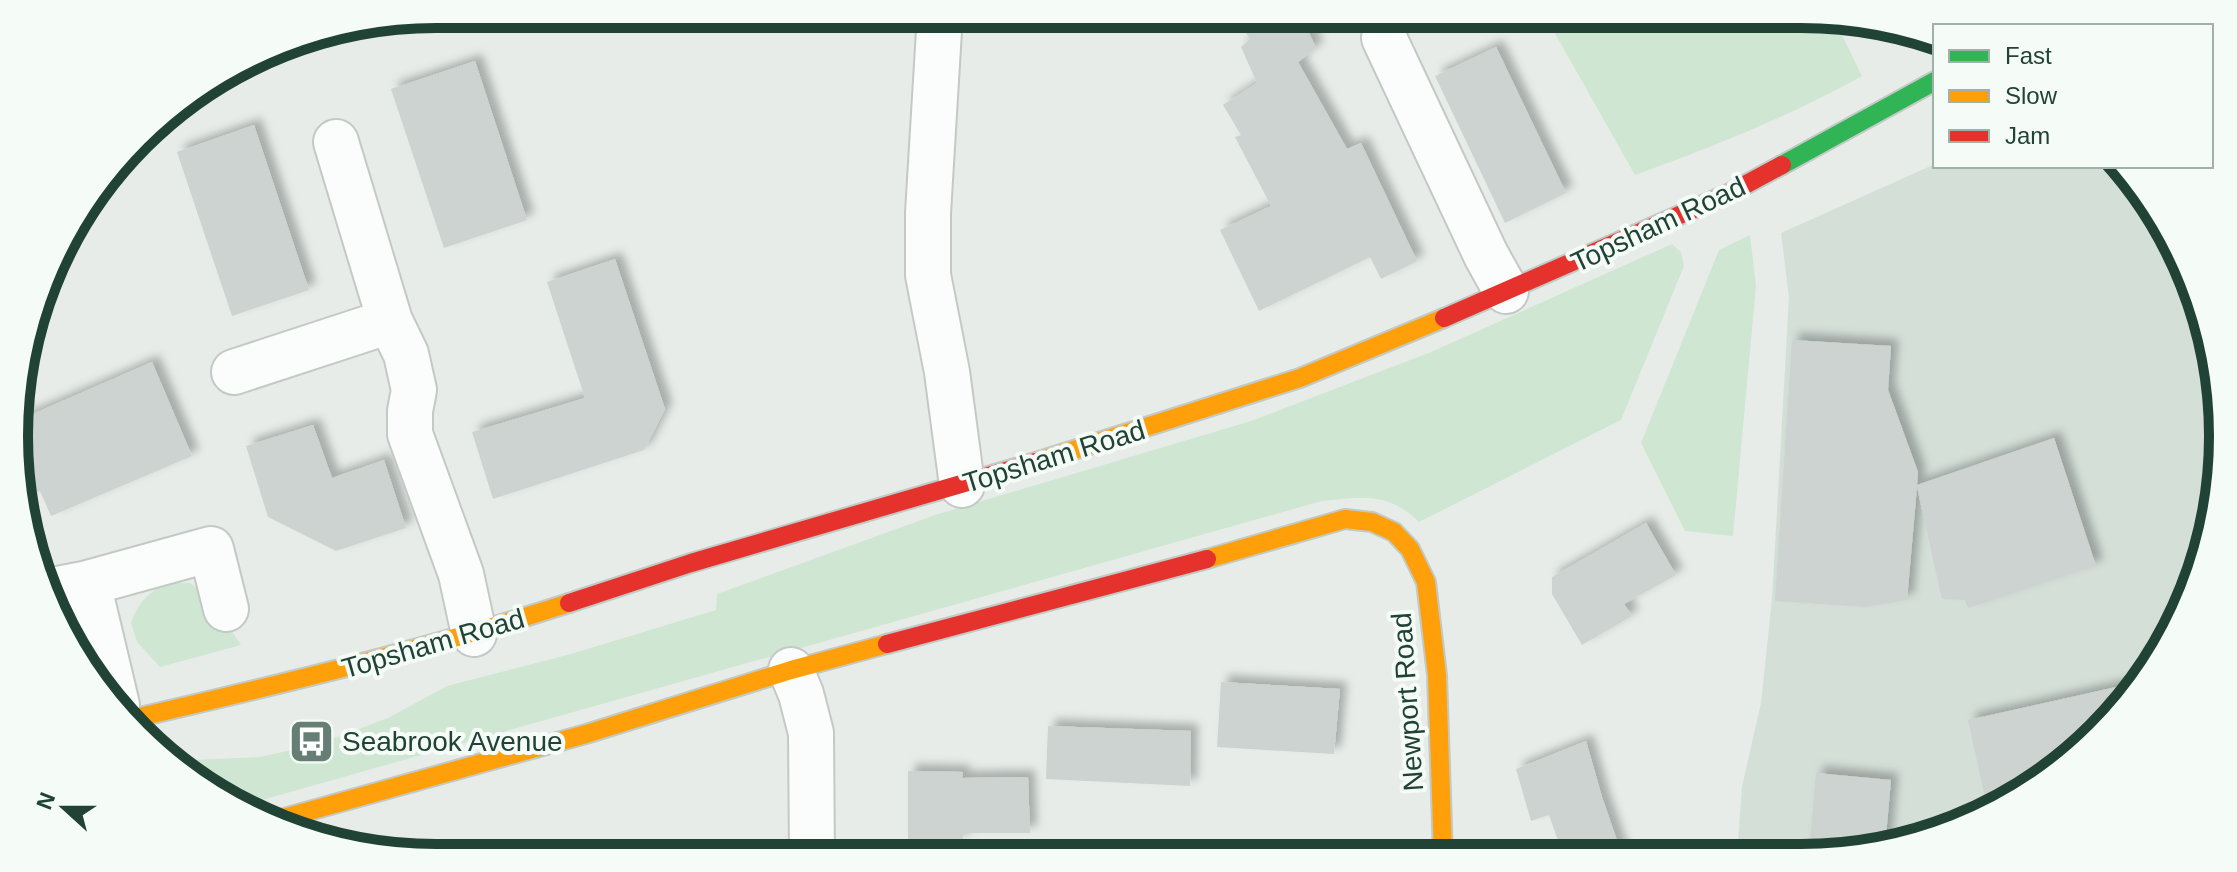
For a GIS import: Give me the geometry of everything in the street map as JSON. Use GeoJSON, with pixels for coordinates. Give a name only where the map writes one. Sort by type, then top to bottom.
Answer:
{"type":"FeatureCollection","features":[{"type":"Feature","properties":{"kind":"street"},"geometry":{"type":"LineString","coordinates":[[939,28],[928,213],[928,275],[947,372],[962,485]]}},
{"type":"Feature","properties":{"kind":"street"},"geometry":{"type":"LineString","coordinates":[[1384,38],[1506,291]]}},
{"type":"Feature","properties":{"kind":"street","name":"Topsham Road"},"geometry":{"type":"LineString","coordinates":[[141,717],[280,685],[474,634],[735,549],[962,485],[1300,378],[1730,193],[1933,82]]}},
{"type":"Feature","properties":{"kind":"street"},"geometry":{"type":"LineString","coordinates":[[336,142],[390,321],[406,354],[414,390],[410,434],[461,574],[474,634]]}},
{"type":"Feature","properties":{"kind":"street"},"geometry":{"type":"LineString","coordinates":[[234,372],[390,321]]}},
{"type":"Feature","properties":{"kind":"street","name":"Newport Road"},"geometry":{"type":"LineString","coordinates":[[791,670],[1253,547],[1345,519],[1372,522],[1394,532],[1410,549],[1426,582],[1437,675],[1443,844]]}},
{"type":"Feature","properties":{"kind":"street"},"geometry":{"type":"LineString","coordinates":[[105,674],[70,586],[211,549],[226,609]]}},
{"type":"Feature","properties":{"kind":"street"},"geometry":{"type":"LineString","coordinates":[[289,816],[586,734],[791,670],[811,733],[812,844]]}},
{"type":"Feature","properties":{"kind":"shaded area"},"geometry":{"type":"Polygon","coordinates":[[[1933,165],[1933,168],[2109,168],[2154,232],[2187,305],[2206,383],[2208,463],[2195,542],[2167,616],[2125,684],[2070,743],[2028,775],[1981,802],[1907,830],[1854,841],[1738,844],[1742,787],[1761,703],[1772,599],[1789,297],[1781,233],[1933,165]]]}},
{"type":"Feature","properties":{"kind":"green space"},"geometry":{"type":"Polygon","coordinates":[[[1552,28],[1839,30],[1862,76],[1751,130],[1635,175],[1552,28]]]}},
{"type":"Feature","properties":{"kind":"green space"},"geometry":{"type":"Polygon","coordinates":[[[1750,235],[1756,286],[1733,536],[1685,531],[1641,443],[1719,250],[1750,235]]]}},
{"type":"Feature","properties":{"kind":"green space"},"geometry":{"type":"Polygon","coordinates":[[[1672,244],[1681,252],[1684,266],[1621,420],[1419,522],[1396,505],[1374,498],[1322,501],[256,802],[188,760],[260,757],[319,744],[388,718],[447,686],[571,654],[716,610],[717,594],[935,515],[1251,421],[1431,352],[1672,244]]]}},
{"type":"Feature","properties":{"kind":"green space"},"geometry":{"type":"Polygon","coordinates":[[[170,583],[190,583],[210,598],[241,645],[160,667],[137,642],[131,623],[146,598],[170,583]]]}},
{"type":"Feature","properties":{"kind":"building"},"geometry":{"type":"Polygon","coordinates":[[[1243,28],[1307,28],[1316,48],[1298,62],[1347,149],[1361,143],[1417,261],[1381,279],[1370,257],[1259,311],[1220,230],[1271,206],[1235,137],[1241,135],[1223,105],[1257,83],[1241,47],[1250,39],[1243,28]]]}},
{"type":"Feature","properties":{"kind":"building"},"geometry":{"type":"Polygon","coordinates":[[[1496,47],[1566,193],[1505,223],[1435,76],[1496,47]]]}},
{"type":"Feature","properties":{"kind":"building"},"geometry":{"type":"Polygon","coordinates":[[[475,61],[527,220],[444,248],[391,89],[475,61]]]}},
{"type":"Feature","properties":{"kind":"building"},"geometry":{"type":"Polygon","coordinates":[[[254,125],[309,290],[232,316],[177,152],[254,125]]]}},
{"type":"Feature","properties":{"kind":"building"},"geometry":{"type":"Polygon","coordinates":[[[615,259],[665,409],[644,450],[493,499],[472,432],[585,398],[547,282],[615,259]]]}},
{"type":"Feature","properties":{"kind":"building"},"geometry":{"type":"Polygon","coordinates":[[[1792,340],[1891,346],[1888,390],[1918,472],[1917,485],[2054,438],[2096,566],[1968,608],[1965,600],[1942,599],[1917,487],[1907,600],[1865,607],[1775,601],[1792,340]]]}},
{"type":"Feature","properties":{"kind":"building"},"geometry":{"type":"Polygon","coordinates":[[[152,362],[192,456],[51,516],[40,491],[32,494],[29,416],[152,362]]]}},
{"type":"Feature","properties":{"kind":"building"},"geometry":{"type":"Polygon","coordinates":[[[313,425],[332,478],[384,460],[406,528],[336,551],[268,517],[246,446],[313,425]]]}},
{"type":"Feature","properties":{"kind":"building"},"geometry":{"type":"Polygon","coordinates":[[[1646,523],[1676,575],[1624,604],[1632,616],[1582,645],[1552,594],[1552,577],[1646,523]]]}},
{"type":"Feature","properties":{"kind":"building"},"geometry":{"type":"Polygon","coordinates":[[[1221,682],[1340,689],[1334,754],[1217,747],[1221,682]]]}},
{"type":"Feature","properties":{"kind":"building"},"geometry":{"type":"Polygon","coordinates":[[[2124,685],[2070,743],[2028,775],[1986,799],[1968,720],[2124,685]]]}},
{"type":"Feature","properties":{"kind":"building"},"geometry":{"type":"Polygon","coordinates":[[[1048,726],[1191,731],[1190,786],[1046,779],[1048,726]]]}},
{"type":"Feature","properties":{"kind":"building"},"geometry":{"type":"Polygon","coordinates":[[[1586,741],[1618,844],[1559,844],[1549,815],[1531,821],[1516,769],[1586,741]]]}},
{"type":"Feature","properties":{"kind":"building"},"geometry":{"type":"Polygon","coordinates":[[[908,771],[963,772],[962,778],[1028,777],[1030,833],[963,833],[963,840],[908,840],[908,771]]]}},
{"type":"Feature","properties":{"kind":"building"},"geometry":{"type":"Polygon","coordinates":[[[1816,773],[1891,780],[1886,835],[1854,841],[1810,844],[1816,773]]]}},
{"type":"Feature","properties":{"kind":"traffic: fast"},"geometry":{"type":"LineString","coordinates":[[1782,165],[1933,82]]}},
{"type":"Feature","properties":{"kind":"traffic: slow"},"geometry":{"type":"LineString","coordinates":[[1036,462],[1300,378],[1444,318]]}},
{"type":"Feature","properties":{"kind":"traffic: slow"},"geometry":{"type":"LineString","coordinates":[[1207,559],[1345,519],[1372,522],[1394,532],[1410,549],[1426,582],[1437,675],[1443,844]]}},
{"type":"Feature","properties":{"kind":"traffic: slow"},"geometry":{"type":"LineString","coordinates":[[141,717],[406,651],[569,603]]}},
{"type":"Feature","properties":{"kind":"traffic: slow"},"geometry":{"type":"LineString","coordinates":[[289,816],[586,734],[791,670],[887,644]]}},
{"type":"Feature","properties":{"kind":"traffic: jam"},"geometry":{"type":"LineString","coordinates":[[1444,318],[1730,193],[1782,165]]}},
{"type":"Feature","properties":{"kind":"traffic: jam"},"geometry":{"type":"LineString","coordinates":[[569,603],[691,563],[1036,462]]}},
{"type":"Feature","properties":{"kind":"traffic: jam"},"geometry":{"type":"LineString","coordinates":[[887,644],[1207,559]]}},
{"type":"Feature","properties":{"kind":"place","name":"Seabrook Avenue"},"geometry":{"type":"Point","coordinates":[311,741]}}]}
